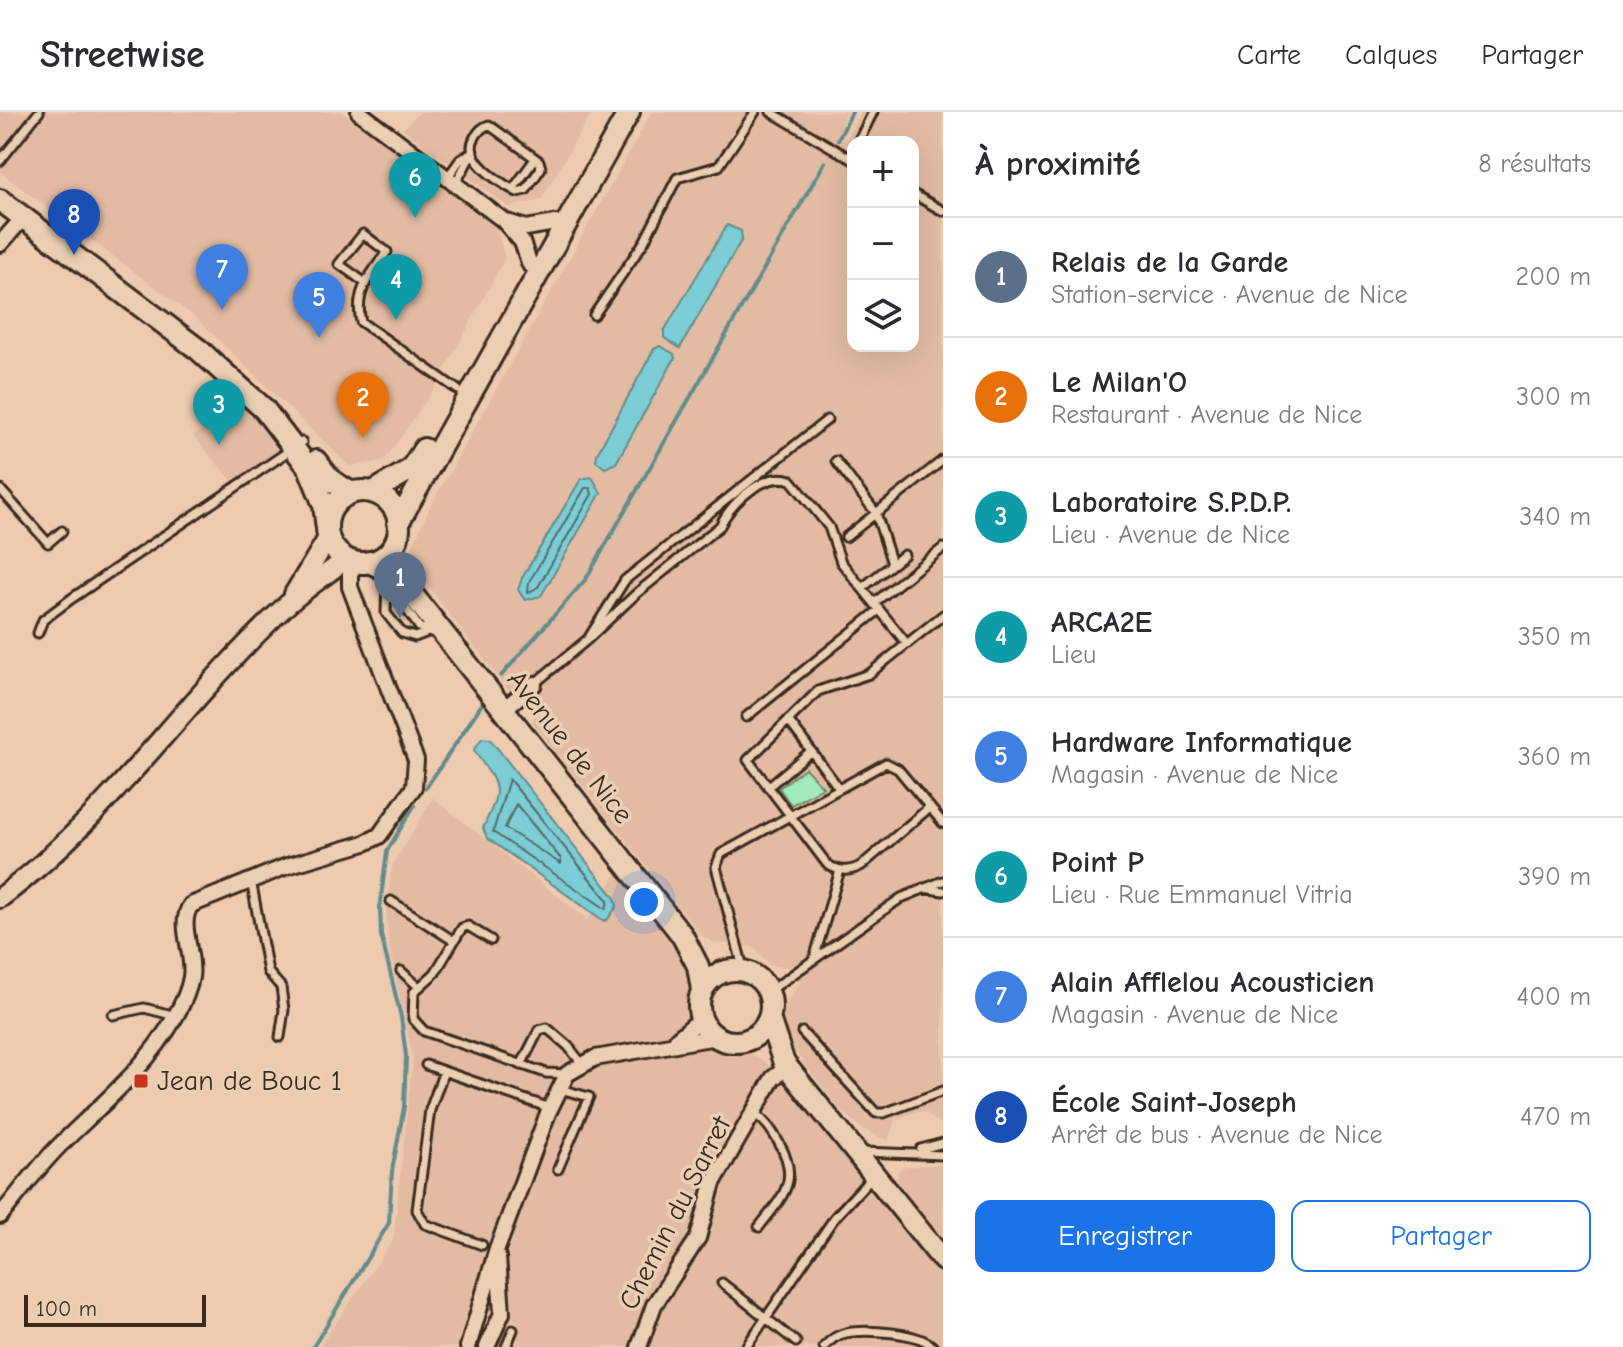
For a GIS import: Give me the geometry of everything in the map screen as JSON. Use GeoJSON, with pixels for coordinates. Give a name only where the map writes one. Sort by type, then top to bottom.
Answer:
{"type":"FeatureCollection","features":[{"type":"Feature","properties":{"kind":"main road"},"geometry":{"type":"LineString","coordinates":[[328,533],[329,514],[338,501],[351,493],[373,492],[411,469],[616,112]]}},
{"type":"Feature","properties":{"kind":"main road"},"geometry":{"type":"LineString","coordinates":[[0,189],[187,330],[278,414],[299,444],[318,486],[328,533],[369,567],[394,544],[398,523],[629,112]]}},
{"type":"Feature","properties":{"kind":"main road"},"geometry":{"type":"LineString","coordinates":[[0,200],[199,350],[264,409],[331,480],[351,493]]}},
{"type":"Feature","properties":{"kind":"main road"},"geometry":{"type":"LineString","coordinates":[[373,492],[390,504],[398,523]]}},
{"type":"Feature","properties":{"kind":"main road","name":"Avenue de Nice"},"geometry":{"type":"LineString","coordinates":[[394,544],[412,594],[435,629],[495,697],[682,935],[698,966],[702,990]]}},
{"type":"Feature","properties":{"kind":"main road","name":"Avenue de Nice"},"geometry":{"type":"LineString","coordinates":[[369,567],[412,594]]}},
{"type":"Feature","properties":{"kind":"main road","name":"Avenue de Nice"},"geometry":{"type":"LineString","coordinates":[[682,935],[737,970]]}},
{"type":"Feature","properties":{"kind":"main road"},"geometry":{"type":"LineString","coordinates":[[786,1065],[724,1039],[701,1019],[702,990],[713,977],[737,970],[762,982],[768,992],[769,1018],[786,1065],[943,1260]]}},
{"type":"Feature","properties":{"kind":"main road"},"geometry":{"type":"LineString","coordinates":[[724,1039],[755,1036],[769,1018]]}},
{"type":"Feature","properties":{"kind":"street"},"geometry":{"type":"LineString","coordinates":[[359,112],[503,220],[522,242],[530,265]]}},
{"type":"Feature","properties":{"kind":"street"},"geometry":{"type":"LineString","coordinates":[[0,244],[24,217]]}},
{"type":"Feature","properties":{"kind":"street"},"geometry":{"type":"LineString","coordinates":[[503,220],[526,228],[555,223]]}},
{"type":"Feature","properties":{"kind":"street"},"geometry":{"type":"LineString","coordinates":[[0,898],[26,879],[89,816],[288,604],[328,533]]}},
{"type":"Feature","properties":{"kind":"street"},"geometry":{"type":"LineString","coordinates":[[288,604],[369,567]]}},
{"type":"Feature","properties":{"kind":"street"},"geometry":{"type":"LineString","coordinates":[[0,1216],[57,1148],[106,1102],[161,1041],[176,1016],[191,977],[186,912],[200,899],[379,836],[414,787],[416,760],[350,587],[350,573],[369,567]]}},
{"type":"Feature","properties":{"kind":"street"},"geometry":{"type":"LineString","coordinates":[[495,697],[534,684]]}},
{"type":"Feature","properties":{"kind":"street"},"geometry":{"type":"LineString","coordinates":[[673,1042],[701,1019]]}},
{"type":"Feature","properties":{"kind":"street"},"geometry":{"type":"LineString","coordinates":[[468,1347],[489,1247],[567,1074],[595,1058],[673,1042],[724,1039]]}},
{"type":"Feature","properties":{"kind":"street","name":"Chemin du Sarret"},"geometry":{"type":"LineString","coordinates":[[639,1347],[654,1305],[698,1238],[713,1183],[773,1078],[786,1065]]}},
{"type":"Feature","properties":{"kind":"street"},"geometry":{"type":"LineString","coordinates":[[487,1347],[502,1313],[489,1247]]}},
{"type":"Feature","properties":{"kind":"lane"},"geometry":{"type":"LineString","coordinates":[[0,161],[39,112]]}},
{"type":"Feature","properties":{"kind":"lane"},"geometry":{"type":"LineString","coordinates":[[594,315],[644,242],[677,178],[719,166],[755,112]]}},
{"type":"Feature","properties":{"kind":"lane"},"geometry":{"type":"LineString","coordinates":[[771,112],[847,153]]}},
{"type":"Feature","properties":{"kind":"lane"},"geometry":{"type":"LineString","coordinates":[[861,136],[873,112]]}},
{"type":"Feature","properties":{"kind":"lane"},"geometry":{"type":"LineString","coordinates":[[489,125],[535,159],[541,168],[526,190],[513,189],[484,169],[473,152],[473,141],[482,127],[489,125]]}},
{"type":"Feature","properties":{"kind":"lane"},"geometry":{"type":"LineString","coordinates":[[451,181],[460,160],[473,152]]}},
{"type":"Feature","properties":{"kind":"lane"},"geometry":{"type":"LineString","coordinates":[[919,197],[943,211]]}},
{"type":"Feature","properties":{"kind":"lane"},"geometry":{"type":"LineString","coordinates":[[364,282],[339,264],[363,234],[387,252],[364,282],[357,304],[361,322],[458,390]]}},
{"type":"Feature","properties":{"kind":"lane"},"geometry":{"type":"LineString","coordinates":[[588,639],[625,580],[827,420]]}},
{"type":"Feature","properties":{"kind":"lane"},"geometry":{"type":"LineString","coordinates":[[38,633],[43,620],[71,599],[299,444]]}},
{"type":"Feature","properties":{"kind":"lane"},"geometry":{"type":"LineString","coordinates":[[846,537],[943,460]]}},
{"type":"Feature","properties":{"kind":"lane"},"geometry":{"type":"LineString","coordinates":[[836,461],[876,513],[892,564]]}},
{"type":"Feature","properties":{"kind":"lane"},"geometry":{"type":"LineString","coordinates":[[534,684],[637,593],[720,526],[727,512],[771,479],[791,480],[829,527],[841,562],[907,644]]}},
{"type":"Feature","properties":{"kind":"lane"},"geometry":{"type":"LineString","coordinates":[[0,489],[48,543],[62,531]]}},
{"type":"Feature","properties":{"kind":"lane"},"geometry":{"type":"LineString","coordinates":[[746,717],[943,548]]}},
{"type":"Feature","properties":{"kind":"lane"},"geometry":{"type":"LineString","coordinates":[[862,588],[904,555]]}},
{"type":"Feature","properties":{"kind":"lane"},"geometry":{"type":"LineString","coordinates":[[369,567],[386,613],[402,633],[415,637],[435,629]]}},
{"type":"Feature","properties":{"kind":"lane"},"geometry":{"type":"LineString","coordinates":[[369,567],[419,627],[435,629]]}},
{"type":"Feature","properties":{"kind":"lane"},"geometry":{"type":"LineString","coordinates":[[930,807],[857,868],[840,870],[827,864],[750,765],[749,757],[818,691],[869,674],[943,615]]}},
{"type":"Feature","properties":{"kind":"lane"},"geometry":{"type":"LineString","coordinates":[[788,720],[838,787]]}},
{"type":"Feature","properties":{"kind":"lane"},"geometry":{"type":"LineString","coordinates":[[768,787],[811,751]]}},
{"type":"Feature","properties":{"kind":"lane"},"geometry":{"type":"LineString","coordinates":[[737,970],[716,859],[790,813],[880,764],[890,763],[943,823]]}},
{"type":"Feature","properties":{"kind":"lane"},"geometry":{"type":"LineString","coordinates":[[813,960],[840,870]]}},
{"type":"Feature","properties":{"kind":"lane"},"geometry":{"type":"LineString","coordinates":[[251,880],[268,972],[281,987],[284,1010],[280,1037]]}},
{"type":"Feature","properties":{"kind":"lane"},"geometry":{"type":"LineString","coordinates":[[768,992],[901,898],[943,881]]}},
{"type":"Feature","properties":{"kind":"lane"},"geometry":{"type":"LineString","coordinates":[[921,888],[943,891]]}},
{"type":"Feature","properties":{"kind":"lane"},"geometry":{"type":"LineString","coordinates":[[391,901],[454,941]]}},
{"type":"Feature","properties":{"kind":"lane"},"geometry":{"type":"LineString","coordinates":[[491,940],[465,926],[435,973],[414,992],[411,1013],[424,1031],[521,1065],[567,1074]]}},
{"type":"Feature","properties":{"kind":"lane"},"geometry":{"type":"LineString","coordinates":[[401,971],[419,987]]}},
{"type":"Feature","properties":{"kind":"lane"},"geometry":{"type":"LineString","coordinates":[[113,1015],[144,1008],[176,1016]]}},
{"type":"Feature","properties":{"kind":"lane"},"geometry":{"type":"LineString","coordinates":[[521,1065],[539,1030],[547,1028],[568,1046],[583,1065]]}},
{"type":"Feature","properties":{"kind":"lane"},"geometry":{"type":"LineString","coordinates":[[802,1032],[876,1113],[884,1113],[943,1091]]}},
{"type":"Feature","properties":{"kind":"lane"},"geometry":{"type":"LineString","coordinates":[[426,1065],[550,1108]]}},
{"type":"Feature","properties":{"kind":"lane"},"geometry":{"type":"LineString","coordinates":[[444,1071],[430,1110],[417,1210],[425,1224],[489,1247]]}},
{"type":"Feature","properties":{"kind":"lane"},"geometry":{"type":"LineString","coordinates":[[558,1169],[589,1097],[560,1089]]}},
{"type":"Feature","properties":{"kind":"lane"},"geometry":{"type":"LineString","coordinates":[[755,1114],[766,1121],[789,1160],[785,1194],[759,1227]]}},
{"type":"Feature","properties":{"kind":"lane"},"geometry":{"type":"LineString","coordinates":[[915,1151],[943,1143]]}},
{"type":"Feature","properties":{"kind":"lane"},"geometry":{"type":"LineString","coordinates":[[859,1152],[915,1151],[943,1155]]}},
{"type":"Feature","properties":{"kind":"lane"},"geometry":{"type":"LineString","coordinates":[[746,1347],[835,1217],[876,1174]]}},
{"type":"Feature","properties":{"kind":"lane"},"geometry":{"type":"LineString","coordinates":[[722,1283],[796,1342]]}},
{"type":"Feature","properties":{"kind":"lane"},"geometry":{"type":"LineString","coordinates":[[506,1347],[513,1330]]}},
{"type":"Feature","properties":{"kind":"lane"},"geometry":{"type":"LineString","coordinates":[[824,1347],[835,1337],[848,1333],[915,1335],[933,1347]]}},
{"type":"Feature","properties":{"kind":"shaded area"},"geometry":{"type":"Polygon","coordinates":[[[0,112],[342,112],[496,228],[505,258],[436,386],[384,461],[349,466],[195,317],[0,172],[0,112]]]}},
{"type":"Feature","properties":{"kind":"shaded area"},"geometry":{"type":"Polygon","coordinates":[[[420,112],[592,112],[541,200],[508,207],[403,129],[420,112]]]}},
{"type":"Feature","properties":{"kind":"shaded area"},"geometry":{"type":"Polygon","coordinates":[[[652,112],[845,112],[838,141],[847,138],[847,352],[919,352],[919,136],[848,136],[861,112],[943,112],[943,1126],[925,1112],[914,1112],[895,1120],[888,1141],[861,1128],[837,1106],[782,1035],[781,1011],[800,983],[787,966],[771,966],[753,947],[716,943],[701,935],[533,723],[538,689],[530,678],[510,693],[421,577],[414,563],[413,544],[430,507],[652,112]]]}},
{"type":"Feature","properties":{"kind":"shaded area"},"geometry":{"type":"Polygon","coordinates":[[[246,405],[283,450],[237,486],[193,436],[246,405]]]}},
{"type":"Feature","properties":{"kind":"shaded area"},"geometry":{"type":"Polygon","coordinates":[[[433,798],[588,920],[617,872],[688,962],[697,986],[689,1020],[704,1043],[746,1050],[772,1067],[943,1278],[943,1347],[319,1347],[393,1241],[413,1058],[389,947],[386,911],[392,866],[433,798]]]}},
{"type":"Feature","properties":{"kind":"shaded area"},"geometry":{"type":"Polygon","coordinates":[[[943,1164],[943,1246],[899,1190],[896,1180],[900,1169],[943,1164]]]}},
{"type":"Feature","properties":{"kind":"green space"},"geometry":{"type":"Polygon","coordinates":[[[805,768],[823,787],[791,805],[779,788],[805,768]]]}},
{"type":"Feature","properties":{"kind":"water"},"geometry":{"type":"Polygon","coordinates":[[[727,225],[741,231],[742,239],[680,348],[664,338],[664,331],[727,225]]]}},
{"type":"Feature","properties":{"kind":"water"},"geometry":{"type":"Polygon","coordinates":[[[660,346],[674,354],[675,358],[616,463],[605,468],[596,461],[597,454],[654,349],[660,346]]]}},
{"type":"Feature","properties":{"kind":"water"},"geometry":{"type":"Polygon","coordinates":[[[592,477],[601,493],[541,596],[525,600],[518,590],[522,578],[581,479],[592,477]]]}},
{"type":"Feature","properties":{"kind":"water"},"geometry":{"type":"Polygon","coordinates":[[[482,738],[490,739],[615,898],[617,906],[608,919],[604,921],[487,838],[483,828],[494,803],[496,788],[474,750],[482,738]]]}},
{"type":"Feature","properties":{"kind":"waterway"},"geometry":{"type":"LineString","coordinates":[[838,140],[852,112]]}},
{"type":"Feature","properties":{"kind":"waterway"},"geometry":{"type":"LineString","coordinates":[[501,676],[586,579],[825,162]]}},
{"type":"Feature","properties":{"kind":"waterway"},"geometry":{"type":"LineString","coordinates":[[426,788],[482,704]]}},
{"type":"Feature","properties":{"kind":"waterway"},"geometry":{"type":"LineString","coordinates":[[313,1347],[389,1223],[392,1171],[404,1107],[406,1056],[401,1017],[381,935],[380,906],[387,851],[414,806]]}},
{"type":"Feature","properties":{"kind":"place","name":"Point P"},"geometry":{"type":"Point","coordinates":[415,218]}},
{"type":"Feature","properties":{"kind":"place","name":"École Saint-Joseph"},"geometry":{"type":"Point","coordinates":[74,255]}},
{"type":"Feature","properties":{"kind":"place","name":"Alain Afflelou Acousticien"},"geometry":{"type":"Point","coordinates":[222,310]}},
{"type":"Feature","properties":{"kind":"place","name":"ARCA2E"},"geometry":{"type":"Point","coordinates":[396,320]}},
{"type":"Feature","properties":{"kind":"place","name":"Hardware Informatique"},"geometry":{"type":"Point","coordinates":[319,338]}},
{"type":"Feature","properties":{"kind":"place","name":"Le Milan'O"},"geometry":{"type":"Point","coordinates":[363,438]}},
{"type":"Feature","properties":{"kind":"place","name":"Laboratoire S.P.D.P."},"geometry":{"type":"Point","coordinates":[219,445]}},
{"type":"Feature","properties":{"kind":"place","name":"Relais de la Garde"},"geometry":{"type":"Point","coordinates":[400,618]}},
{"type":"Feature","properties":{"kind":"place","name":"Jean de Bouc 1"},"geometry":{"type":"Point","coordinates":[141,1081]}}]}
